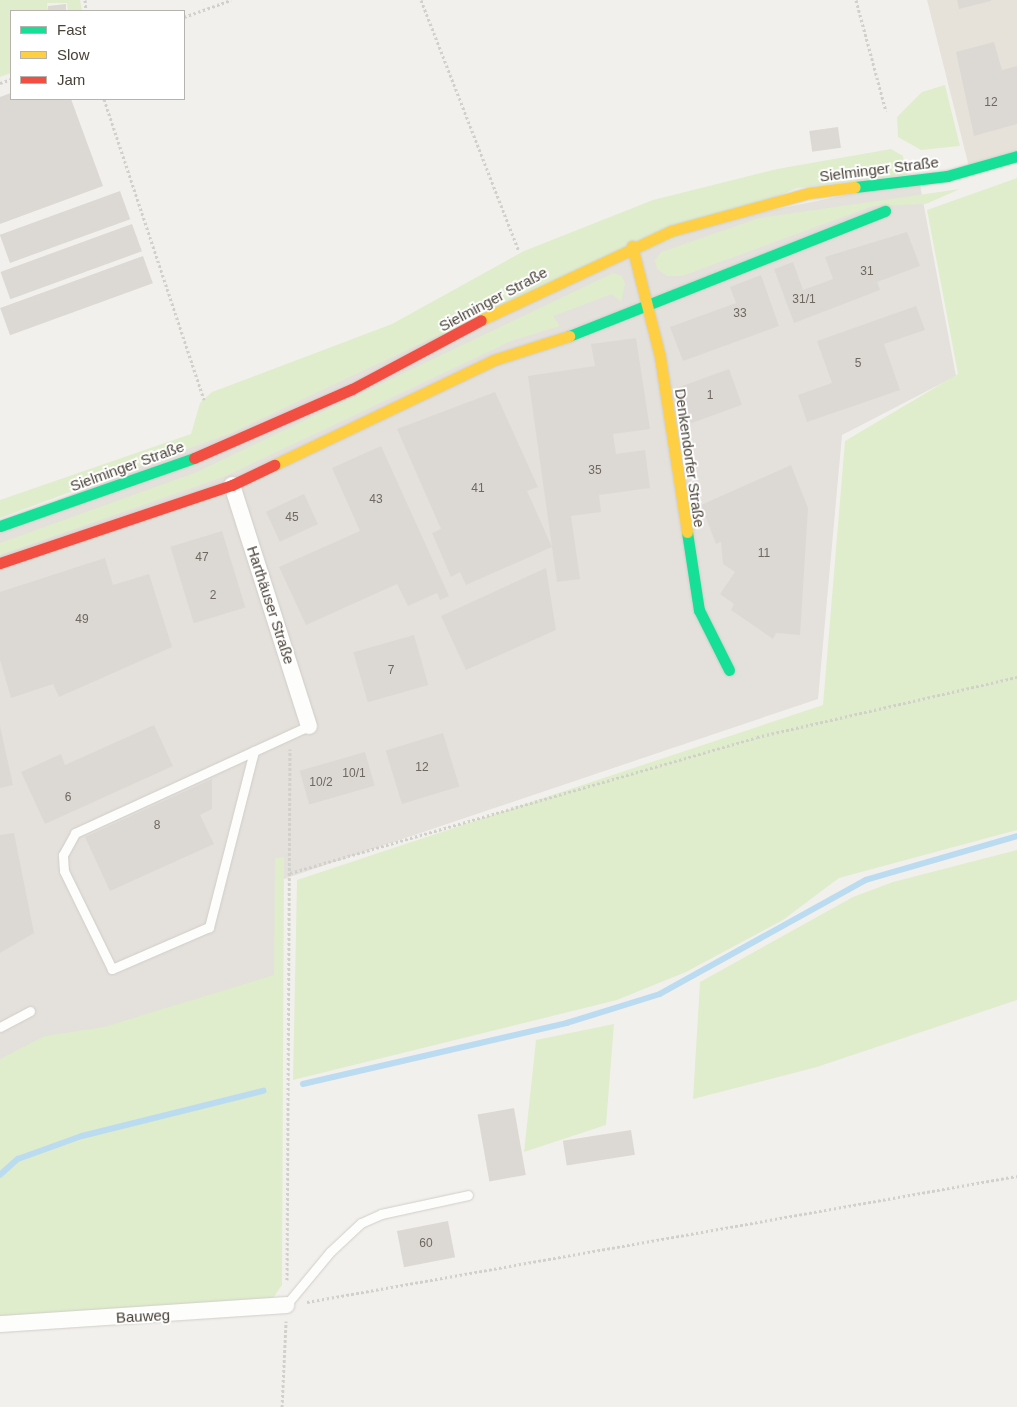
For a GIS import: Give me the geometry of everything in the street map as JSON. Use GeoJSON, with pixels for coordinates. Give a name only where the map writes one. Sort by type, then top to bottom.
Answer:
{"type":"FeatureCollection","features":[{"type":"Feature","properties":{"kind":"street","name":"Sielminger Straße"},"geometry":{"type":"LineString","coordinates":[[0,526],[230,445],[352,389],[517,301],[632,246],[777,200],[947,176],[1017,156]]}},
{"type":"Feature","properties":{"kind":"street"},"geometry":{"type":"LineString","coordinates":[[0,563],[232,485],[494,360],[585,331],[885,211]]}},
{"type":"Feature","properties":{"kind":"street","name":"Denkendorfer Straße"},"geometry":{"type":"LineString","coordinates":[[632,246],[660,357],[694,590],[704,626],[729,670]]}},
{"type":"Feature","properties":{"kind":"street","name":"Harthäuser Straße"},"geometry":{"type":"LineString","coordinates":[[232,485],[309,726]]}},
{"type":"Feature","properties":{"kind":"street","name":"Bauweg"},"geometry":{"type":"LineString","coordinates":[[0,1324],[286,1305]]}},
{"type":"Feature","properties":{"kind":"lane"},"geometry":{"type":"LineString","coordinates":[[254,751],[209,927],[112,970],[64,871],[66,843],[75,833],[254,751],[309,726]]}},
{"type":"Feature","properties":{"kind":"lane"},"geometry":{"type":"LineString","coordinates":[[0,1027],[30,1011]]}},
{"type":"Feature","properties":{"kind":"lane"},"geometry":{"type":"LineString","coordinates":[[286,1305],[330,1252],[361,1223],[381,1214],[468,1195]]}},
{"type":"Feature","properties":{"kind":"path"},"geometry":{"type":"LineString","coordinates":[[185,17],[231,0]]}},
{"type":"Feature","properties":{"kind":"path"},"geometry":{"type":"LineString","coordinates":[[421,0],[518,251]]}},
{"type":"Feature","properties":{"kind":"path"},"geometry":{"type":"LineString","coordinates":[[856,0],[886,111]]}},
{"type":"Feature","properties":{"kind":"path"},"geometry":{"type":"LineString","coordinates":[[104,100],[204,400]]}},
{"type":"Feature","properties":{"kind":"path"},"geometry":{"type":"LineString","coordinates":[[290,873],[756,737],[1017,677]]}},
{"type":"Feature","properties":{"kind":"path"},"geometry":{"type":"LineString","coordinates":[[282,1407],[286,1305],[290,750],[309,726]]}},
{"type":"Feature","properties":{"kind":"path"},"geometry":{"type":"LineString","coordinates":[[286,1305],[1017,1176]]}},
{"type":"Feature","properties":{"kind":"shaded area"},"geometry":{"type":"Polygon","coordinates":[[[927,0],[1017,0],[1017,157],[970,171],[927,0]]]}},
{"type":"Feature","properties":{"kind":"shaded area"},"geometry":{"type":"Polygon","coordinates":[[[919,180],[956,376],[842,435],[818,699],[278,881],[280,978],[0,1061],[0,526],[671,231],[919,180]]]}},
{"type":"Feature","properties":{"kind":"green space"},"geometry":{"type":"Polygon","coordinates":[[[0,0],[80,0],[82,10],[68,10],[67,3],[47,3],[48,10],[10,10],[10,73],[0,77],[0,0]]]}},
{"type":"Feature","properties":{"kind":"green space"},"geometry":{"type":"Polygon","coordinates":[[[945,85],[960,146],[921,150],[898,137],[897,117],[922,92],[945,85]]]}},
{"type":"Feature","properties":{"kind":"green space"},"geometry":{"type":"Polygon","coordinates":[[[891,149],[903,156],[907,175],[797,188],[428,340],[231,433],[0,518],[0,500],[191,434],[200,403],[212,392],[392,324],[524,251],[653,200],[777,169],[891,149]]]}},
{"type":"Feature","properties":{"kind":"green space"},"geometry":{"type":"Polygon","coordinates":[[[1017,178],[1017,830],[839,878],[783,920],[686,972],[617,1000],[293,1080],[297,880],[823,705],[845,441],[958,374],[927,210],[1017,178]]]}},
{"type":"Feature","properties":{"kind":"green space"},"geometry":{"type":"Polygon","coordinates":[[[960,189],[926,204],[873,206],[682,276],[667,276],[657,269],[655,260],[661,252],[759,218],[960,189]]]}},
{"type":"Feature","properties":{"kind":"green space"},"geometry":{"type":"Polygon","coordinates":[[[613,273],[622,276],[625,284],[621,302],[612,294],[553,316],[560,326],[511,341],[226,476],[0,555],[0,543],[197,472],[613,273]]]}},
{"type":"Feature","properties":{"kind":"green space"},"geometry":{"type":"Polygon","coordinates":[[[1017,850],[1017,1000],[817,1067],[693,1099],[700,982],[853,897],[893,882],[1017,850]]]}},
{"type":"Feature","properties":{"kind":"green space"},"geometry":{"type":"Polygon","coordinates":[[[284,857],[282,1285],[273,1298],[0,1320],[0,1059],[45,1036],[104,1027],[274,975],[275,858],[284,857]]]}},
{"type":"Feature","properties":{"kind":"green space"},"geometry":{"type":"Polygon","coordinates":[[[614,1024],[606,1125],[524,1152],[536,1040],[614,1024]]]}},
{"type":"Feature","properties":{"kind":"building"},"geometry":{"type":"Polygon","coordinates":[[[957,0],[991,0],[991,1],[959,9],[957,0]]]}},
{"type":"Feature","properties":{"kind":"building"},"geometry":{"type":"Polygon","coordinates":[[[66,4],[66,10],[48,10],[48,6],[66,4]]]}},
{"type":"Feature","properties":{"kind":"building"},"geometry":{"type":"Polygon","coordinates":[[[994,42],[1002,70],[1017,66],[1017,124],[974,136],[956,52],[994,42]]]}},
{"type":"Feature","properties":{"kind":"building"},"geometry":{"type":"Polygon","coordinates":[[[10,93],[10,100],[71,100],[103,186],[0,224],[0,97],[10,93]]]}},
{"type":"Feature","properties":{"kind":"building"},"geometry":{"type":"Polygon","coordinates":[[[838,127],[841,148],[812,152],[809,131],[838,127]]]}},
{"type":"Feature","properties":{"kind":"building"},"geometry":{"type":"Polygon","coordinates":[[[120,191],[130,219],[10,263],[0,235],[120,191]]]}},
{"type":"Feature","properties":{"kind":"building"},"geometry":{"type":"Polygon","coordinates":[[[132,224],[142,251],[10,299],[0,272],[132,224]]]}},
{"type":"Feature","properties":{"kind":"building"},"geometry":{"type":"Polygon","coordinates":[[[907,232],[920,266],[877,282],[880,290],[794,323],[774,269],[793,262],[803,290],[833,279],[825,257],[907,232]]]}},
{"type":"Feature","properties":{"kind":"building"},"geometry":{"type":"Polygon","coordinates":[[[143,256],[153,283],[10,335],[0,308],[143,256]]]}},
{"type":"Feature","properties":{"kind":"building"},"geometry":{"type":"Polygon","coordinates":[[[761,275],[779,326],[683,361],[670,327],[736,303],[730,287],[761,275]]]}},
{"type":"Feature","properties":{"kind":"building"},"geometry":{"type":"Polygon","coordinates":[[[916,306],[925,330],[884,344],[900,390],[807,422],[798,395],[832,383],[817,341],[916,306]]]}},
{"type":"Feature","properties":{"kind":"building"},"geometry":{"type":"Polygon","coordinates":[[[636,338],[650,429],[613,434],[616,454],[645,450],[650,488],[599,495],[601,512],[571,516],[580,579],[557,582],[528,376],[595,366],[591,344],[636,338]]]}},
{"type":"Feature","properties":{"kind":"building"},"geometry":{"type":"Polygon","coordinates":[[[729,369],[742,405],[691,423],[678,387],[729,369]]]}},
{"type":"Feature","properties":{"kind":"building"},"geometry":{"type":"Polygon","coordinates":[[[495,392],[538,487],[527,491],[552,547],[466,585],[460,572],[451,577],[432,533],[441,529],[397,429],[495,392]]]}},
{"type":"Feature","properties":{"kind":"building"},"geometry":{"type":"Polygon","coordinates":[[[381,446],[449,596],[440,600],[437,593],[408,606],[397,584],[306,625],[279,567],[360,531],[332,468],[381,446]]]}},
{"type":"Feature","properties":{"kind":"building"},"geometry":{"type":"Polygon","coordinates":[[[791,465],[808,508],[800,635],[776,633],[773,639],[731,610],[734,604],[720,594],[735,572],[723,564],[721,542],[716,544],[701,505],[791,465]]]}},
{"type":"Feature","properties":{"kind":"building"},"geometry":{"type":"Polygon","coordinates":[[[304,494],[318,524],[280,542],[266,512],[304,494]]]}},
{"type":"Feature","properties":{"kind":"building"},"geometry":{"type":"Polygon","coordinates":[[[222,531],[245,608],[194,623],[170,547],[222,531]]]}},
{"type":"Feature","properties":{"kind":"building"},"geometry":{"type":"Polygon","coordinates":[[[105,558],[113,585],[149,574],[172,647],[59,697],[53,684],[11,698],[0,660],[0,592],[105,558]]]}},
{"type":"Feature","properties":{"kind":"building"},"geometry":{"type":"Polygon","coordinates":[[[546,568],[556,630],[466,670],[441,616],[546,568]]]}},
{"type":"Feature","properties":{"kind":"building"},"geometry":{"type":"Polygon","coordinates":[[[414,635],[428,685],[368,702],[353,652],[414,635]]]}},
{"type":"Feature","properties":{"kind":"building"},"geometry":{"type":"Polygon","coordinates":[[[154,725],[173,766],[45,824],[21,772],[61,754],[65,765],[154,725]]]}},
{"type":"Feature","properties":{"kind":"building"},"geometry":{"type":"Polygon","coordinates":[[[0,726],[13,785],[0,788],[0,726]]]}},
{"type":"Feature","properties":{"kind":"building"},"geometry":{"type":"Polygon","coordinates":[[[443,733],[459,787],[402,804],[386,751],[443,733]]]}},
{"type":"Feature","properties":{"kind":"building"},"geometry":{"type":"Polygon","coordinates":[[[365,752],[375,786],[309,804],[300,771],[365,752]]]}},
{"type":"Feature","properties":{"kind":"building"},"geometry":{"type":"Polygon","coordinates":[[[212,779],[212,809],[200,815],[214,844],[110,891],[85,837],[212,779]]]}},
{"type":"Feature","properties":{"kind":"building"},"geometry":{"type":"Polygon","coordinates":[[[14,833],[34,933],[0,953],[0,835],[14,833]]]}},
{"type":"Feature","properties":{"kind":"building"},"geometry":{"type":"Polygon","coordinates":[[[514,1108],[526,1175],[489,1181],[478,1114],[514,1108]]]}},
{"type":"Feature","properties":{"kind":"building"},"geometry":{"type":"Polygon","coordinates":[[[631,1130],[635,1155],[567,1165],[563,1141],[631,1130]]]}},
{"type":"Feature","properties":{"kind":"building"},"geometry":{"type":"Polygon","coordinates":[[[448,1221],[455,1257],[404,1267],[397,1231],[448,1221]]]}},
{"type":"Feature","properties":{"kind":"waterway"},"geometry":{"type":"LineString","coordinates":[[303,1084],[567,1023],[660,994],[866,880],[1017,836]]}},
{"type":"Feature","properties":{"kind":"waterway"},"geometry":{"type":"LineString","coordinates":[[0,1175],[18,1159],[82,1136],[263,1091]]}},
{"type":"Feature","properties":{"kind":"traffic: fast"},"geometry":{"type":"LineString","coordinates":[[855,187],[947,176],[1017,156]]}},
{"type":"Feature","properties":{"kind":"traffic: fast"},"geometry":{"type":"LineString","coordinates":[[569,336],[885,211]]}},
{"type":"Feature","properties":{"kind":"traffic: fast"},"geometry":{"type":"LineString","coordinates":[[0,526],[194,458]]}},
{"type":"Feature","properties":{"kind":"traffic: fast"},"geometry":{"type":"LineString","coordinates":[[687,532],[699,610],[729,670]]}},
{"type":"Feature","properties":{"kind":"traffic: slow"},"geometry":{"type":"LineString","coordinates":[[481,320],[671,231],[809,193],[855,187]]}},
{"type":"Feature","properties":{"kind":"traffic: slow"},"geometry":{"type":"LineString","coordinates":[[632,246],[660,357],[687,532]]}},
{"type":"Feature","properties":{"kind":"traffic: slow"},"geometry":{"type":"LineString","coordinates":[[274,465],[494,360],[569,336]]}},
{"type":"Feature","properties":{"kind":"traffic: jam"},"geometry":{"type":"LineString","coordinates":[[194,458],[352,389],[481,320]]}},
{"type":"Feature","properties":{"kind":"traffic: jam"},"geometry":{"type":"LineString","coordinates":[[0,563],[232,485],[274,465]]}}]}
